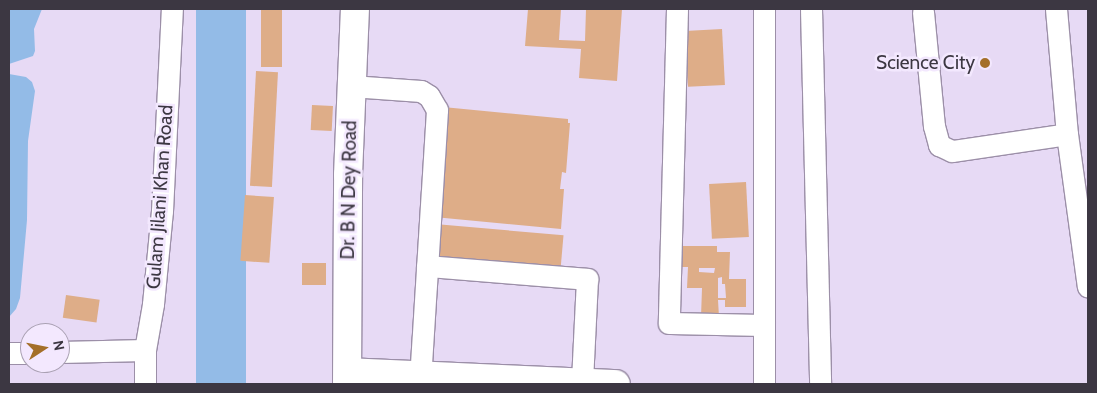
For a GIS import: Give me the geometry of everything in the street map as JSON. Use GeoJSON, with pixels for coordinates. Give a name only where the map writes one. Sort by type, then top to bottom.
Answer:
{"type":"FeatureCollection","features":[{"type":"Feature","properties":{"kind":"main road","name":"Dr. B N Dey Road"},"geometry":{"type":"LineString","coordinates":[[347,378],[348,175],[355,9]]}},
{"type":"Feature","properties":{"kind":"main road"},"geometry":{"type":"LineString","coordinates":[[347,378],[420,377],[616,384]]}},
{"type":"Feature","properties":{"kind":"street","name":"Gulam Jilani Khan Road"},"geometry":{"type":"LineString","coordinates":[[145,384],[145,350],[153,304],[162,211],[172,9]]}},
{"type":"Feature","properties":{"kind":"street"},"geometry":{"type":"LineString","coordinates":[[677,9],[669,323],[764,325]]}},
{"type":"Feature","properties":{"kind":"street"},"geometry":{"type":"LineString","coordinates":[[764,9],[764,384]]}},
{"type":"Feature","properties":{"kind":"street"},"geometry":{"type":"LineString","coordinates":[[811,9],[820,384]]}},
{"type":"Feature","properties":{"kind":"street"},"geometry":{"type":"LineString","coordinates":[[1056,9],[1067,134],[1088,287]]}},
{"type":"Feature","properties":{"kind":"street"},"geometry":{"type":"LineString","coordinates":[[923,12],[934,126],[939,145],[952,151],[1067,134]]}},
{"type":"Feature","properties":{"kind":"street"},"geometry":{"type":"LineString","coordinates":[[351,86],[421,91],[430,96],[437,110],[420,377]]}},
{"type":"Feature","properties":{"kind":"street"},"geometry":{"type":"LineString","coordinates":[[427,266],[587,279],[582,383]]}},
{"type":"Feature","properties":{"kind":"street"},"geometry":{"type":"LineString","coordinates":[[70,352],[145,350]]}},
{"type":"Feature","properties":{"kind":"water"},"geometry":{"type":"Polygon","coordinates":[[[9,9],[42,9],[34,29],[35,51],[33,56],[9,64],[9,9]]]}},
{"type":"Feature","properties":{"kind":"water"},"geometry":{"type":"Polygon","coordinates":[[[196,9],[246,9],[246,384],[196,384],[196,9]]]}},
{"type":"Feature","properties":{"kind":"water"},"geometry":{"type":"Polygon","coordinates":[[[9,74],[26,77],[32,82],[35,91],[28,141],[27,220],[20,298],[16,309],[9,317],[9,74]]]}},
{"type":"Feature","properties":{"kind":"building"},"geometry":{"type":"Polygon","coordinates":[[[261,9],[282,9],[282,67],[261,67],[261,9]]]}},
{"type":"Feature","properties":{"kind":"building"},"geometry":{"type":"Polygon","coordinates":[[[528,9],[561,9],[559,40],[585,41],[586,9],[622,9],[617,81],[579,78],[581,49],[525,46],[528,9]]]}},
{"type":"Feature","properties":{"kind":"building"},"geometry":{"type":"Polygon","coordinates":[[[722,29],[725,85],[688,87],[685,31],[722,29]]]}},
{"type":"Feature","properties":{"kind":"building"},"geometry":{"type":"Polygon","coordinates":[[[256,71],[278,72],[272,187],[250,186],[256,71]]]}},
{"type":"Feature","properties":{"kind":"building"},"geometry":{"type":"Polygon","coordinates":[[[312,105],[333,106],[332,131],[311,130],[312,105]]]}},
{"type":"Feature","properties":{"kind":"building"},"geometry":{"type":"Polygon","coordinates":[[[443,107],[568,119],[568,123],[570,123],[566,173],[562,172],[560,189],[564,189],[561,229],[434,217],[443,107]]]}},
{"type":"Feature","properties":{"kind":"building"},"geometry":{"type":"Polygon","coordinates":[[[746,182],[749,237],[712,239],[709,184],[746,182]]]}},
{"type":"Feature","properties":{"kind":"building"},"geometry":{"type":"Polygon","coordinates":[[[245,195],[274,197],[269,263],[240,261],[245,195]]]}},
{"type":"Feature","properties":{"kind":"building"},"geometry":{"type":"Polygon","coordinates":[[[435,224],[564,235],[560,270],[432,259],[435,224]]]}},
{"type":"Feature","properties":{"kind":"building"},"geometry":{"type":"Polygon","coordinates":[[[681,246],[717,246],[717,252],[730,252],[729,279],[746,279],[746,307],[725,307],[725,300],[718,300],[719,317],[701,317],[702,288],[687,288],[688,267],[681,267],[681,246]],[[699,268],[699,272],[714,273],[715,268],[699,268]],[[722,277],[718,278],[718,298],[726,298],[725,284],[722,284],[722,277]]]}},
{"type":"Feature","properties":{"kind":"building"},"geometry":{"type":"Polygon","coordinates":[[[302,263],[326,263],[326,285],[302,285],[302,263]]]}},
{"type":"Feature","properties":{"kind":"building"},"geometry":{"type":"Polygon","coordinates":[[[66,295],[100,300],[96,323],[63,318],[66,295]]]}},
{"type":"Feature","properties":{"kind":"place","name":"Science City"},"geometry":{"type":"Point","coordinates":[985,63]}}]}
